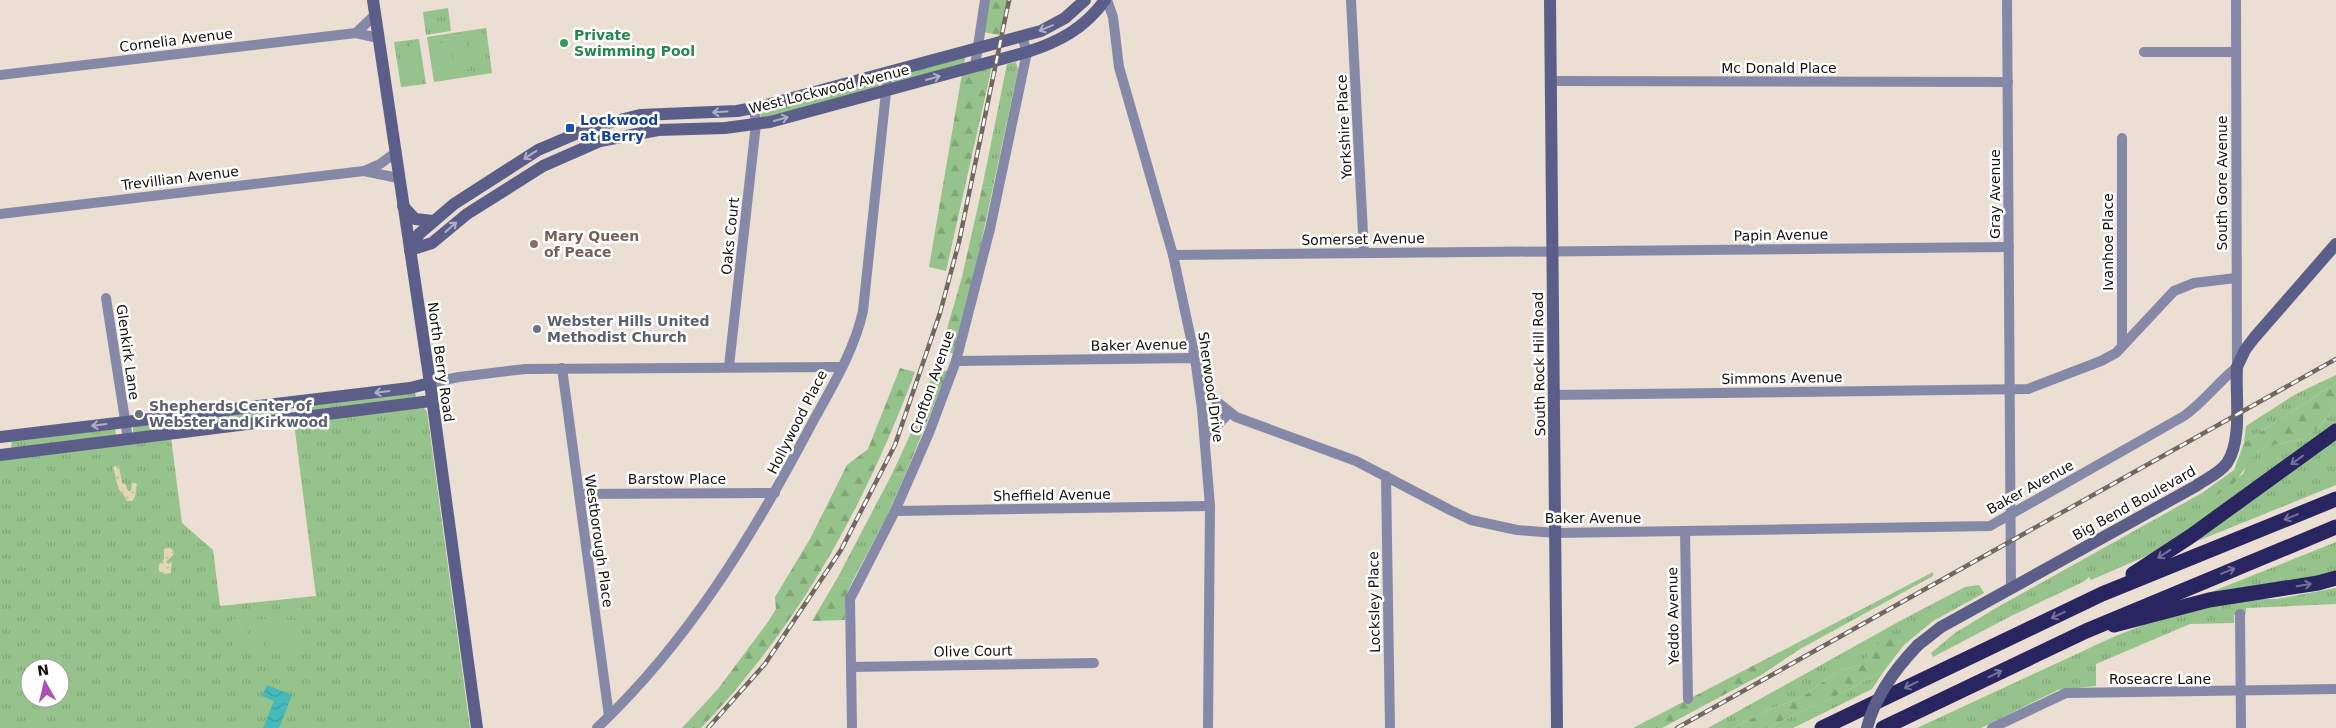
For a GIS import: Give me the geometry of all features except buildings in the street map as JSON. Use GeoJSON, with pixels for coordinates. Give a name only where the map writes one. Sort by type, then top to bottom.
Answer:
{"type":"FeatureCollection","features":[{"type":"Feature","properties":{"kind":"highway"},"geometry":{"type":"LineString","coordinates":[[2102,594],[2190,536],[2336,432]]}},
{"type":"Feature","properties":{"kind":"highway"},"geometry":{"type":"LineString","coordinates":[[1822,728],[2102,594],[2336,499]]}},
{"type":"Feature","properties":{"kind":"highway"},"geometry":{"type":"LineString","coordinates":[[1883,728],[2086,631],[2336,527]]}},
{"type":"Feature","properties":{"kind":"highway"},"geometry":{"type":"LineString","coordinates":[[2086,631],[2129,623],[2168,609],[2209,600],[2318,583],[2336,578]]}},
{"type":"Feature","properties":{"kind":"main road","name":"North Berry Road"},"geometry":{"type":"LineString","coordinates":[[373,0],[430,384],[477,728]]}},
{"type":"Feature","properties":{"kind":"main road","name":"West Lockwood Avenue"},"geometry":{"type":"LineString","coordinates":[[410,250],[419,234],[454,204],[559,139],[592,126],[640,115],[729,112],[754,108],[1022,37],[1053,26],[1085,0]]}},
{"type":"Feature","properties":{"kind":"main road","name":"West Lockwood Avenue"},"geometry":{"type":"LineString","coordinates":[[410,250],[432,243],[467,214],[543,166],[600,141],[634,133],[756,124],[1027,52],[1062,40],[1076,30],[1106,0]]}},
{"type":"Feature","properties":{"kind":"main road","name":"South Rock Hill Road"},"geometry":{"type":"LineString","coordinates":[[1550,0],[1557,728]]}},
{"type":"Feature","properties":{"kind":"main road"},"geometry":{"type":"LineString","coordinates":[[559,139],[566,155]]}},
{"type":"Feature","properties":{"kind":"main road"},"geometry":{"type":"LineString","coordinates":[[488,182],[496,196]]}},
{"type":"Feature","properties":{"kind":"main road"},"geometry":{"type":"LineString","coordinates":[[403,206],[415,219],[433,222]]}},
{"type":"Feature","properties":{"kind":"main road","name":"Big Bend Boulevard"},"geometry":{"type":"LineString","coordinates":[[1867,728],[1871,714],[1882,691],[1900,664],[1918,645],[1941,627],[2196,486],[2227,463],[2234,447],[2237,367],[2245,350],[2336,244]]}},
{"type":"Feature","properties":{"kind":"main road"},"geometry":{"type":"LineString","coordinates":[[0,437],[410,388],[430,384]]}},
{"type":"Feature","properties":{"kind":"main road"},"geometry":{"type":"LineString","coordinates":[[0,454],[432,401]]}},
{"type":"Feature","properties":{"kind":"main road"},"geometry":{"type":"LineString","coordinates":[[288,403],[290,419]]}},
{"type":"Feature","properties":{"kind":"street"},"geometry":{"type":"LineString","coordinates":[[975,66],[976,49],[985,0]]}},
{"type":"Feature","properties":{"kind":"street","name":"Sherwood Drive"},"geometry":{"type":"LineString","coordinates":[[1106,0],[1113,18],[1118,67],[1173,255],[1195,358],[1205,438],[1210,506],[1208,728]]}},
{"type":"Feature","properties":{"kind":"street","name":"Yorkshire Place"},"geometry":{"type":"LineString","coordinates":[[1350,0],[1364,253]]}},
{"type":"Feature","properties":{"kind":"street","name":"Gray Avenue"},"geometry":{"type":"LineString","coordinates":[[2007,0],[2011,588]]}},
{"type":"Feature","properties":{"kind":"street","name":"South Gore Avenue"},"geometry":{"type":"LineString","coordinates":[[2236,0],[2237,367]]}},
{"type":"Feature","properties":{"kind":"street"},"geometry":{"type":"LineString","coordinates":[[356,32],[375,15]]}},
{"type":"Feature","properties":{"kind":"street","name":"Cornelia Avenue"},"geometry":{"type":"LineString","coordinates":[[0,75],[356,32],[378,38]]}},
{"type":"Feature","properties":{"kind":"street"},"geometry":{"type":"LineString","coordinates":[[1022,37],[1027,52]]}},
{"type":"Feature","properties":{"kind":"street","name":"Crofton Avenue"},"geometry":{"type":"LineString","coordinates":[[852,728],[850,599],[895,510],[929,433],[956,361],[990,229],[1027,52]]}},
{"type":"Feature","properties":{"kind":"street"},"geometry":{"type":"LineString","coordinates":[[2144,52],[2236,52]]}},
{"type":"Feature","properties":{"kind":"street","name":"Hollywood Place"},"geometry":{"type":"LineString","coordinates":[[597,728],[679,639],[748,539],[775,493],[855,339],[863,311],[888,73]]}},
{"type":"Feature","properties":{"kind":"street","name":"Mc Donald Place"},"geometry":{"type":"LineString","coordinates":[[1551,81],[2008,82]]}},
{"type":"Feature","properties":{"kind":"street","name":"Oaks Court"},"geometry":{"type":"LineString","coordinates":[[730,366],[756,124],[754,108]]}},
{"type":"Feature","properties":{"kind":"street","name":"Ivanhoe Place"},"geometry":{"type":"LineString","coordinates":[[2122,138],[2122,345]]}},
{"type":"Feature","properties":{"kind":"street","name":"Trevillian Avenue"},"geometry":{"type":"LineString","coordinates":[[0,214],[364,171],[380,164],[395,153]]}},
{"type":"Feature","properties":{"kind":"street","name":"Trevillian Avenue"},"geometry":{"type":"LineString","coordinates":[[364,171],[398,178]]}},
{"type":"Feature","properties":{"kind":"street","name":"Papin Avenue"},"geometry":{"type":"LineString","coordinates":[[1553,251],[2009,246]]}},
{"type":"Feature","properties":{"kind":"street","name":"Somerset Avenue"},"geometry":{"type":"LineString","coordinates":[[1173,255],[1553,251]]}},
{"type":"Feature","properties":{"kind":"street","name":"Simmons Avenue"},"geometry":{"type":"LineString","coordinates":[[1554,395],[2028,389],[2101,361],[2116,353],[2174,291],[2194,283],[2236,278]]}},
{"type":"Feature","properties":{"kind":"street","name":"Glenkirk Lane"},"geometry":{"type":"LineString","coordinates":[[106,298],[128,439]]}},
{"type":"Feature","properties":{"kind":"street","name":"Baker Avenue"},"geometry":{"type":"LineString","coordinates":[[956,361],[1195,358],[1207,388],[1229,413],[1251,423],[1330,450],[1472,520],[1516,530],[1555,533],[1990,526],[2184,416],[2193,410],[2219,381],[2237,367]]}},
{"type":"Feature","properties":{"kind":"street"},"geometry":{"type":"LineString","coordinates":[[430,384],[512,370],[730,366],[840,367]]}},
{"type":"Feature","properties":{"kind":"street","name":"Westborough Place"},"geometry":{"type":"LineString","coordinates":[[562,368],[610,716]]}},
{"type":"Feature","properties":{"kind":"street"},"geometry":{"type":"LineString","coordinates":[[1205,438],[1229,413]]}},
{"type":"Feature","properties":{"kind":"street","name":"Locksley Place"},"geometry":{"type":"LineString","coordinates":[[1386,476],[1390,728]]}},
{"type":"Feature","properties":{"kind":"street","name":"Barstow Place"},"geometry":{"type":"LineString","coordinates":[[579,494],[775,493]]}},
{"type":"Feature","properties":{"kind":"street","name":"Sheffield Avenue"},"geometry":{"type":"LineString","coordinates":[[895,510],[1210,506]]}},
{"type":"Feature","properties":{"kind":"street","name":"Yeddo Avenue"},"geometry":{"type":"LineString","coordinates":[[1685,532],[1688,699]]}},
{"type":"Feature","properties":{"kind":"street"},"geometry":{"type":"LineString","coordinates":[[2240,614],[2241,728]]}},
{"type":"Feature","properties":{"kind":"street","name":"Olive Court"},"geometry":{"type":"LineString","coordinates":[[852,667],[1094,663]]}},
{"type":"Feature","properties":{"kind":"street","name":"Roseacre Lane"},"geometry":{"type":"LineString","coordinates":[[1992,728],[2013,723],[2066,693],[2240,692],[2336,689]]}},
{"type":"Feature","properties":{"kind":"green space"},"geometry":{"type":"Polygon","coordinates":[[[989,0],[1012,0],[999,35],[983,32],[989,0]]]}},
{"type":"Feature","properties":{"kind":"green space"},"geometry":{"type":"Polygon","coordinates":[[[448,8],[451,31],[426,35],[423,12],[448,8]]]}},
{"type":"Feature","properties":{"kind":"green space"},"geometry":{"type":"Polygon","coordinates":[[[486,28],[492,73],[434,82],[427,37],[486,28]]]}},
{"type":"Feature","properties":{"kind":"green space"},"geometry":{"type":"Polygon","coordinates":[[[483,37],[487,66],[473,69],[469,39],[483,37]]]}},
{"type":"Feature","properties":{"kind":"green space"},"geometry":{"type":"Polygon","coordinates":[[[419,39],[426,84],[401,87],[394,42],[419,39]]]}},
{"type":"Feature","properties":{"kind":"green space"},"geometry":{"type":"Polygon","coordinates":[[[465,40],[469,69],[455,71],[451,41],[465,40]]]}},
{"type":"Feature","properties":{"kind":"green space"},"geometry":{"type":"Polygon","coordinates":[[[417,42],[420,59],[417,59],[423,82],[415,83],[414,78],[411,78],[412,83],[404,84],[401,67],[404,67],[403,61],[401,62],[398,45],[406,44],[407,48],[410,48],[409,43],[417,42]]]}},
{"type":"Feature","properties":{"kind":"green space"},"geometry":{"type":"Polygon","coordinates":[[[446,42],[451,72],[437,74],[433,44],[446,42]]]}},
{"type":"Feature","properties":{"kind":"green space"},"geometry":{"type":"Polygon","coordinates":[[[965,58],[964,64],[893,81],[895,76],[965,58]]]}},
{"type":"Feature","properties":{"kind":"green space"},"geometry":{"type":"Polygon","coordinates":[[[1016,62],[1018,70],[993,187],[982,188],[1007,64],[1016,62]]]}},
{"type":"Feature","properties":{"kind":"green space"},"geometry":{"type":"Polygon","coordinates":[[[992,66],[946,271],[929,267],[962,74],[992,66]]]}},
{"type":"Feature","properties":{"kind":"green space"},"geometry":{"type":"Polygon","coordinates":[[[878,81],[879,87],[762,118],[760,116],[761,113],[878,81]]]}},
{"type":"Feature","properties":{"kind":"green space"},"geometry":{"type":"Polygon","coordinates":[[[993,187],[976,267],[953,353],[940,353],[962,277],[982,188],[993,187]]]}},
{"type":"Feature","properties":{"kind":"green space"},"geometry":{"type":"Polygon","coordinates":[[[900,368],[915,372],[896,421],[874,469],[826,561],[799,605],[737,689],[701,728],[682,728],[718,689],[776,609],[775,597],[810,539],[847,465],[868,449],[900,368]]]}},
{"type":"Feature","properties":{"kind":"green space"},"geometry":{"type":"Polygon","coordinates":[[[934,370],[948,371],[905,475],[892,474],[911,433],[934,370]]]}},
{"type":"Feature","properties":{"kind":"green space"},"geometry":{"type":"Polygon","coordinates":[[[2336,375],[2336,383],[2244,443],[2246,426],[2294,395],[2336,375]]]}},
{"type":"Feature","properties":{"kind":"green space"},"geometry":{"type":"Polygon","coordinates":[[[2336,383],[2336,406],[2318,428],[2303,439],[2268,446],[2257,452],[2232,486],[2205,502],[2202,493],[2234,470],[2244,443],[2336,383]]]}},
{"type":"Feature","properties":{"kind":"green space"},"geometry":{"type":"Polygon","coordinates":[[[415,392],[416,397],[296,414],[294,406],[415,392]]]}},
{"type":"Feature","properties":{"kind":"green space"},"geometry":{"type":"Polygon","coordinates":[[[2336,406],[2336,426],[2160,550],[2091,580],[2089,577],[2083,582],[2011,616],[1933,657],[1931,653],[1955,633],[1996,608],[2202,493],[2205,502],[2243,474],[2249,460],[2257,452],[2268,446],[2303,439],[2318,428],[2336,406]]]}},
{"type":"Feature","properties":{"kind":"green space"},"geometry":{"type":"Polygon","coordinates":[[[284,407],[286,415],[133,432],[133,426],[284,407]]]}},
{"type":"Feature","properties":{"kind":"green space"},"geometry":{"type":"Polygon","coordinates":[[[424,408],[427,412],[470,728],[0,728],[0,459],[171,438],[182,523],[213,550],[220,606],[316,596],[294,423],[424,408]]]}},
{"type":"Feature","properties":{"kind":"green space"},"geometry":{"type":"Polygon","coordinates":[[[115,427],[116,436],[12,448],[11,446],[12,441],[115,427]]]}},
{"type":"Feature","properties":{"kind":"green space"},"geometry":{"type":"Polygon","coordinates":[[[2336,436],[2336,485],[2185,546],[2336,436]]]}},
{"type":"Feature","properties":{"kind":"green space"},"geometry":{"type":"Polygon","coordinates":[[[892,474],[905,475],[887,516],[853,580],[838,577],[892,474]]]}},
{"type":"Feature","properties":{"kind":"green space"},"geometry":{"type":"Polygon","coordinates":[[[2336,542],[2336,573],[2201,596],[2336,542]]]}},
{"type":"Feature","properties":{"kind":"green space"},"geometry":{"type":"Polygon","coordinates":[[[1933,572],[1933,576],[1800,649],[1799,642],[1933,572]]]}},
{"type":"Feature","properties":{"kind":"green space"},"geometry":{"type":"Polygon","coordinates":[[[838,577],[853,580],[847,594],[845,620],[812,621],[838,577]]]}},
{"type":"Feature","properties":{"kind":"green space"},"geometry":{"type":"Polygon","coordinates":[[[1979,585],[1984,593],[1933,621],[1904,645],[1898,638],[1860,665],[1839,670],[1801,698],[1770,709],[1733,728],[1708,728],[1898,622],[1965,587],[1979,585]]]}},
{"type":"Feature","properties":{"kind":"green space"},"geometry":{"type":"Polygon","coordinates":[[[2336,588],[2336,604],[2246,608],[2246,614],[2234,615],[2234,623],[2190,624],[2096,664],[2096,686],[2058,690],[1981,728],[1917,728],[2111,638],[2170,614],[2250,599],[2277,599],[2336,588]]]}},
{"type":"Feature","properties":{"kind":"green space"},"geometry":{"type":"Polygon","coordinates":[[[233,619],[247,619],[246,649],[233,649],[233,619]]]}},
{"type":"Feature","properties":{"kind":"green space"},"geometry":{"type":"Polygon","coordinates":[[[251,619],[265,619],[264,649],[251,649],[251,619]]]}},
{"type":"Feature","properties":{"kind":"green space"},"geometry":{"type":"Polygon","coordinates":[[[269,619],[283,620],[283,650],[269,650],[269,619]]]}},
{"type":"Feature","properties":{"kind":"green space"},"geometry":{"type":"Polygon","coordinates":[[[287,620],[301,620],[301,650],[287,650],[287,620]]]}},
{"type":"Feature","properties":{"kind":"green space"},"geometry":{"type":"Polygon","coordinates":[[[1898,638],[1904,645],[1884,671],[1767,728],[1733,728],[1770,709],[1801,698],[1839,670],[1860,665],[1881,640],[1898,638]]]}},
{"type":"Feature","properties":{"kind":"green space"},"geometry":{"type":"Polygon","coordinates":[[[1799,642],[1800,649],[1763,674],[1662,728],[1633,728],[1799,642]]]}},
{"type":"Feature","properties":{"kind":"green space"},"geometry":{"type":"Polygon","coordinates":[[[1884,671],[1872,689],[1793,728],[1767,728],[1842,693],[1884,671]]]}},
{"type":"Feature","properties":{"kind":"sand"},"geometry":{"type":"Polygon","coordinates":[[[115,466],[119,467],[122,482],[126,485],[128,491],[131,491],[132,482],[137,484],[135,497],[132,501],[127,501],[120,491],[113,468],[115,466]]]}},
{"type":"Feature","properties":{"kind":"sand"},"geometry":{"type":"Polygon","coordinates":[[[168,547],[173,550],[174,554],[166,562],[169,564],[172,561],[171,573],[164,574],[159,571],[159,565],[164,559],[164,549],[168,547]]]}},
{"type":"Feature","properties":{"kind":"water"},"geometry":{"type":"Polygon","coordinates":[[[267,685],[292,695],[279,728],[263,728],[274,701],[262,696],[267,685]]]}},
{"type":"Feature","properties":{"kind":"railway"},"geometry":{"type":"LineString","coordinates":[[708,728],[765,664],[841,550],[895,445],[940,313],[959,242],[1009,0]]}},
{"type":"Feature","properties":{"kind":"railway"},"geometry":{"type":"LineString","coordinates":[[1677,728],[2336,359]]}},
{"type":"Feature","properties":{"kind":"place","name":"Private Swimming Pool"},"geometry":{"type":"Point","coordinates":[564,43]}},
{"type":"Feature","properties":{"kind":"place","name":"Lockwood at Berry"},"geometry":{"type":"Point","coordinates":[570,128]}},
{"type":"Feature","properties":{"kind":"place","name":"Mary Queen of Peace"},"geometry":{"type":"Point","coordinates":[534,244]}},
{"type":"Feature","properties":{"kind":"place","name":"Webster Hills United Methodist Church"},"geometry":{"type":"Point","coordinates":[537,329]}},
{"type":"Feature","properties":{"kind":"place","name":"Shepherds Center of Webster and Kirkwood"},"geometry":{"type":"Point","coordinates":[139,414]}}]}
